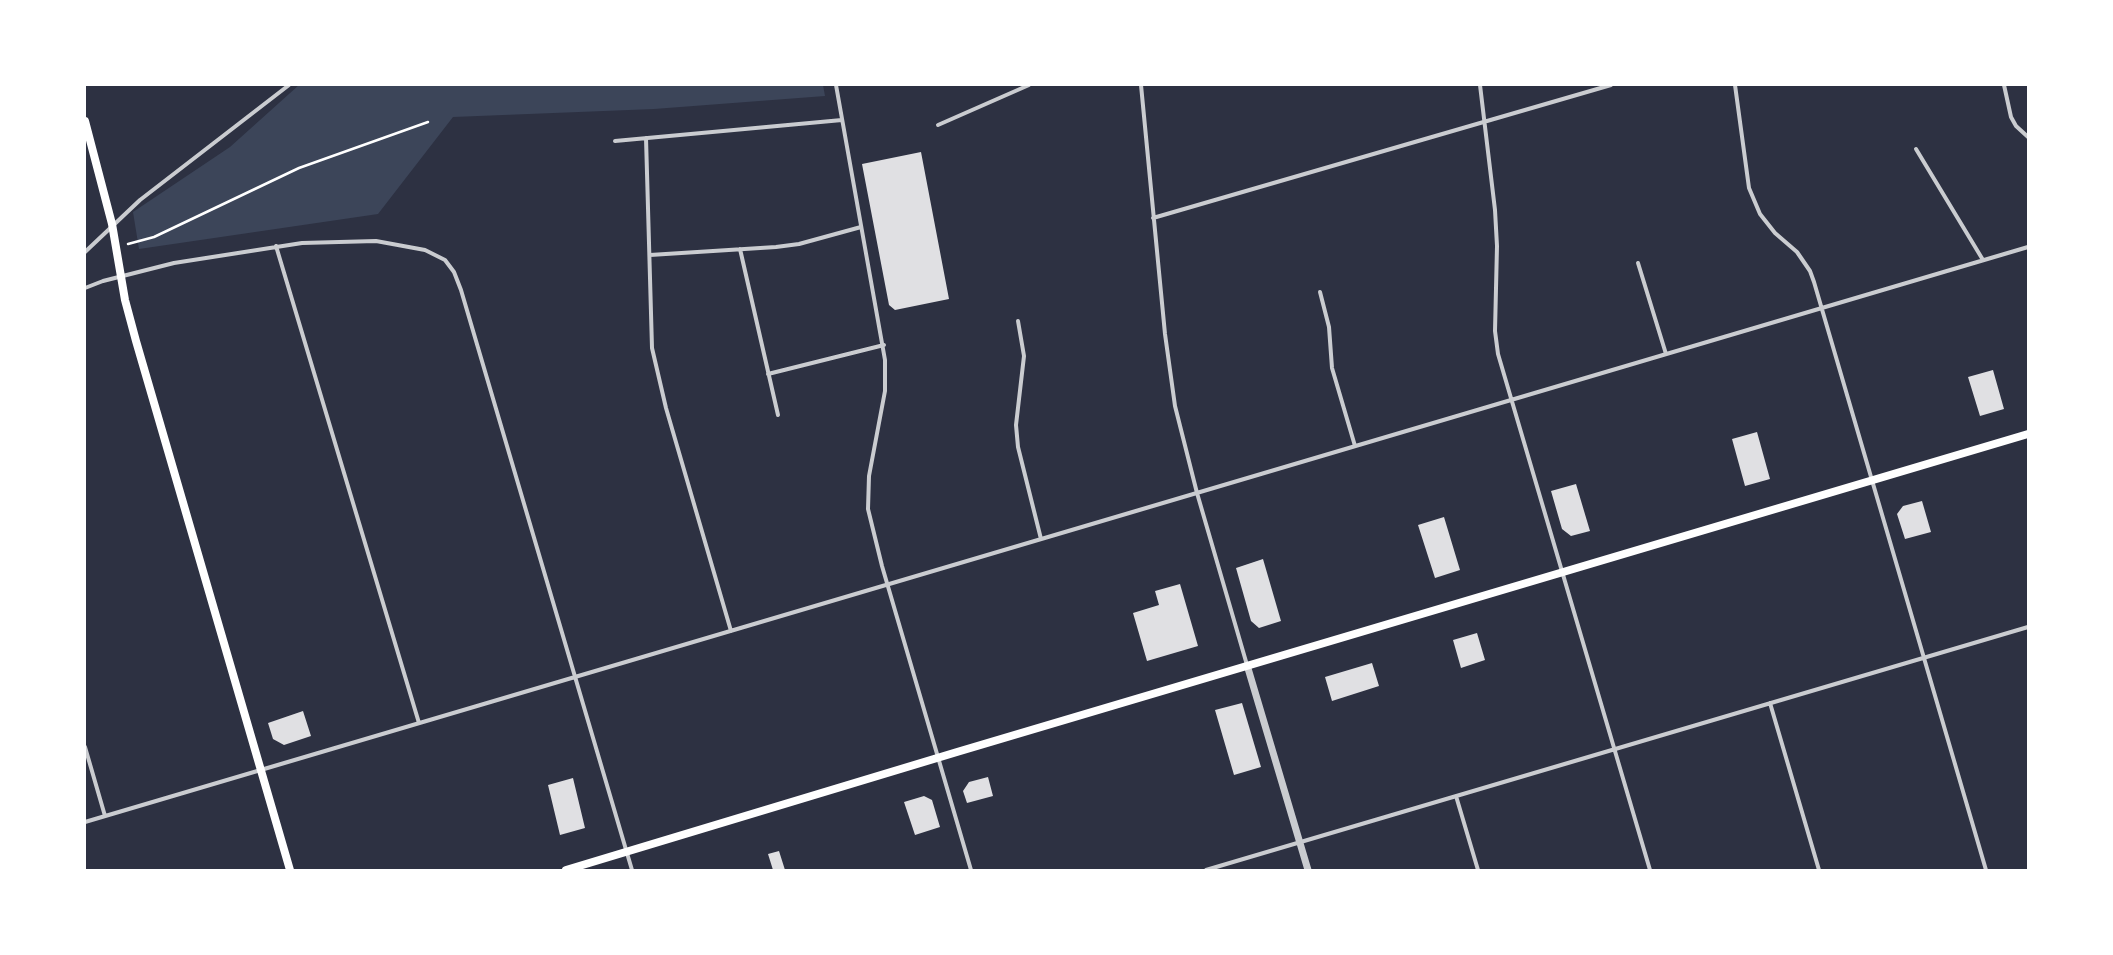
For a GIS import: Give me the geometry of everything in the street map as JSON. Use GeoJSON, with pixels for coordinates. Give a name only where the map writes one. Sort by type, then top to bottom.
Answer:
{"type":"FeatureCollection","features":[{"type":"Feature","properties":{"kind":"main road"},"geometry":{"type":"LineString","coordinates":[[85,121],[112,224],[121,276],[136,341],[290,870]]}},
{"type":"Feature","properties":{"kind":"main road"},"geometry":{"type":"LineString","coordinates":[[566,870],[938,757],[2028,434]]}},
{"type":"Feature","properties":{"kind":"street"},"geometry":{"type":"LineString","coordinates":[[85,252],[112,224],[140,200],[289,85]]}},
{"type":"Feature","properties":{"kind":"street"},"geometry":{"type":"LineString","coordinates":[[836,85],[884,346],[885,391],[868,490],[871,527],[971,870]]}},
{"type":"Feature","properties":{"kind":"street"},"geometry":{"type":"LineString","coordinates":[[938,125],[1028,85]]}},
{"type":"Feature","properties":{"kind":"street"},"geometry":{"type":"LineString","coordinates":[[1141,85],[1153,218],[1175,406],[1197,493],[1308,870]]}},
{"type":"Feature","properties":{"kind":"street"},"geometry":{"type":"LineString","coordinates":[[1480,85],[1497,246],[1496,341],[1501,368],[1650,870]]}},
{"type":"Feature","properties":{"kind":"street"},"geometry":{"type":"LineString","coordinates":[[1153,218],[1611,85]]}},
{"type":"Feature","properties":{"kind":"street"},"geometry":{"type":"LineString","coordinates":[[1735,85],[1746,173],[1754,203],[1767,224],[1804,261],[1810,271],[1873,480],[1986,870]]}},
{"type":"Feature","properties":{"kind":"street"},"geometry":{"type":"LineString","coordinates":[[2004,85],[2011,117],[2016,126],[2028,137]]}},
{"type":"Feature","properties":{"kind":"street"},"geometry":{"type":"LineString","coordinates":[[615,141],[842,120]]}},
{"type":"Feature","properties":{"kind":"street"},"geometry":{"type":"LineString","coordinates":[[646,138],[652,348],[666,408],[731,631]]}},
{"type":"Feature","properties":{"kind":"street"},"geometry":{"type":"LineString","coordinates":[[1916,149],[1984,260]]}},
{"type":"Feature","properties":{"kind":"street"},"geometry":{"type":"LineString","coordinates":[[650,255],[799,244],[861,227]]}},
{"type":"Feature","properties":{"kind":"street"},"geometry":{"type":"LineString","coordinates":[[85,288],[121,276],[174,263],[276,246],[319,242],[376,241],[432,253],[450,266],[461,290],[632,870]]}},
{"type":"Feature","properties":{"kind":"street"},"geometry":{"type":"LineString","coordinates":[[276,246],[419,723]]}},
{"type":"Feature","properties":{"kind":"street"},"geometry":{"type":"LineString","coordinates":[[85,822],[2028,247]]}},
{"type":"Feature","properties":{"kind":"street"},"geometry":{"type":"LineString","coordinates":[[740,249],[778,415]]}},
{"type":"Feature","properties":{"kind":"street"},"geometry":{"type":"LineString","coordinates":[[1638,263],[1666,354]]}},
{"type":"Feature","properties":{"kind":"street"},"geometry":{"type":"LineString","coordinates":[[1320,292],[1329,327],[1332,368],[1355,446]]}},
{"type":"Feature","properties":{"kind":"street"},"geometry":{"type":"LineString","coordinates":[[1018,321],[1024,356],[1016,425],[1018,447],[1041,539]]}},
{"type":"Feature","properties":{"kind":"street"},"geometry":{"type":"LineString","coordinates":[[768,374],[884,346]]}},
{"type":"Feature","properties":{"kind":"street"},"geometry":{"type":"LineString","coordinates":[[1206,870],[2028,627]]}},
{"type":"Feature","properties":{"kind":"street"},"geometry":{"type":"LineString","coordinates":[[1770,703],[1819,870]]}},
{"type":"Feature","properties":{"kind":"street"},"geometry":{"type":"LineString","coordinates":[[85,747],[105,816]]}},
{"type":"Feature","properties":{"kind":"street"},"geometry":{"type":"LineString","coordinates":[[1456,796],[1478,870]]}},
{"type":"Feature","properties":{"kind":"path"},"geometry":{"type":"LineString","coordinates":[[116,248],[154,237],[299,168],[428,122]]}},
{"type":"Feature","properties":{"kind":"shaded area"},"geometry":{"type":"Polygon","coordinates":[[[299,85],[823,85],[825,96],[654,109],[453,117],[378,214],[139,249],[133,212],[230,147],[299,85]]]}},
{"type":"Feature","properties":{"kind":"building"},"geometry":{"type":"Polygon","coordinates":[[[921,152],[949,299],[895,310],[889,305],[862,164],[921,152]]]}},
{"type":"Feature","properties":{"kind":"building"},"geometry":{"type":"Polygon","coordinates":[[[1993,370],[2004,409],[1980,416],[1968,377],[1993,370]]]}},
{"type":"Feature","properties":{"kind":"building"},"geometry":{"type":"Polygon","coordinates":[[[1757,432],[1770,479],[1745,486],[1732,439],[1757,432]]]}},
{"type":"Feature","properties":{"kind":"building"},"geometry":{"type":"Polygon","coordinates":[[[1576,484],[1590,531],[1571,536],[1562,529],[1551,491],[1576,484]]]}},
{"type":"Feature","properties":{"kind":"building"},"geometry":{"type":"Polygon","coordinates":[[[1922,501],[1931,532],[1905,539],[1897,514],[1903,506],[1922,501]]]}},
{"type":"Feature","properties":{"kind":"building"},"geometry":{"type":"Polygon","coordinates":[[[1444,517],[1460,570],[1435,578],[1418,525],[1444,517]]]}},
{"type":"Feature","properties":{"kind":"building"},"geometry":{"type":"Polygon","coordinates":[[[1263,559],[1281,621],[1259,628],[1251,621],[1236,568],[1263,559]]]}},
{"type":"Feature","properties":{"kind":"building"},"geometry":{"type":"Polygon","coordinates":[[[1180,584],[1198,646],[1147,661],[1133,613],[1159,605],[1155,591],[1180,584]]]}},
{"type":"Feature","properties":{"kind":"building"},"geometry":{"type":"Polygon","coordinates":[[[1477,633],[1485,660],[1461,668],[1453,640],[1477,633]]]}},
{"type":"Feature","properties":{"kind":"building"},"geometry":{"type":"Polygon","coordinates":[[[1372,663],[1379,686],[1332,701],[1325,677],[1372,663]]]}},
{"type":"Feature","properties":{"kind":"building"},"geometry":{"type":"Polygon","coordinates":[[[1242,703],[1261,767],[1234,775],[1215,710],[1242,703]]]}},
{"type":"Feature","properties":{"kind":"building"},"geometry":{"type":"Polygon","coordinates":[[[303,711],[311,736],[284,745],[273,739],[268,723],[303,711]]]}},
{"type":"Feature","properties":{"kind":"building"},"geometry":{"type":"Polygon","coordinates":[[[988,777],[993,796],[967,803],[963,791],[969,782],[988,777]]]}},
{"type":"Feature","properties":{"kind":"building"},"geometry":{"type":"Polygon","coordinates":[[[573,778],[585,828],[560,835],[548,785],[573,778]]]}},
{"type":"Feature","properties":{"kind":"building"},"geometry":{"type":"Polygon","coordinates":[[[924,796],[932,800],[940,827],[915,835],[904,802],[924,796]]]}},
{"type":"Feature","properties":{"kind":"building"},"geometry":{"type":"Polygon","coordinates":[[[779,851],[785,870],[773,870],[768,854],[779,851]]]}}]}
